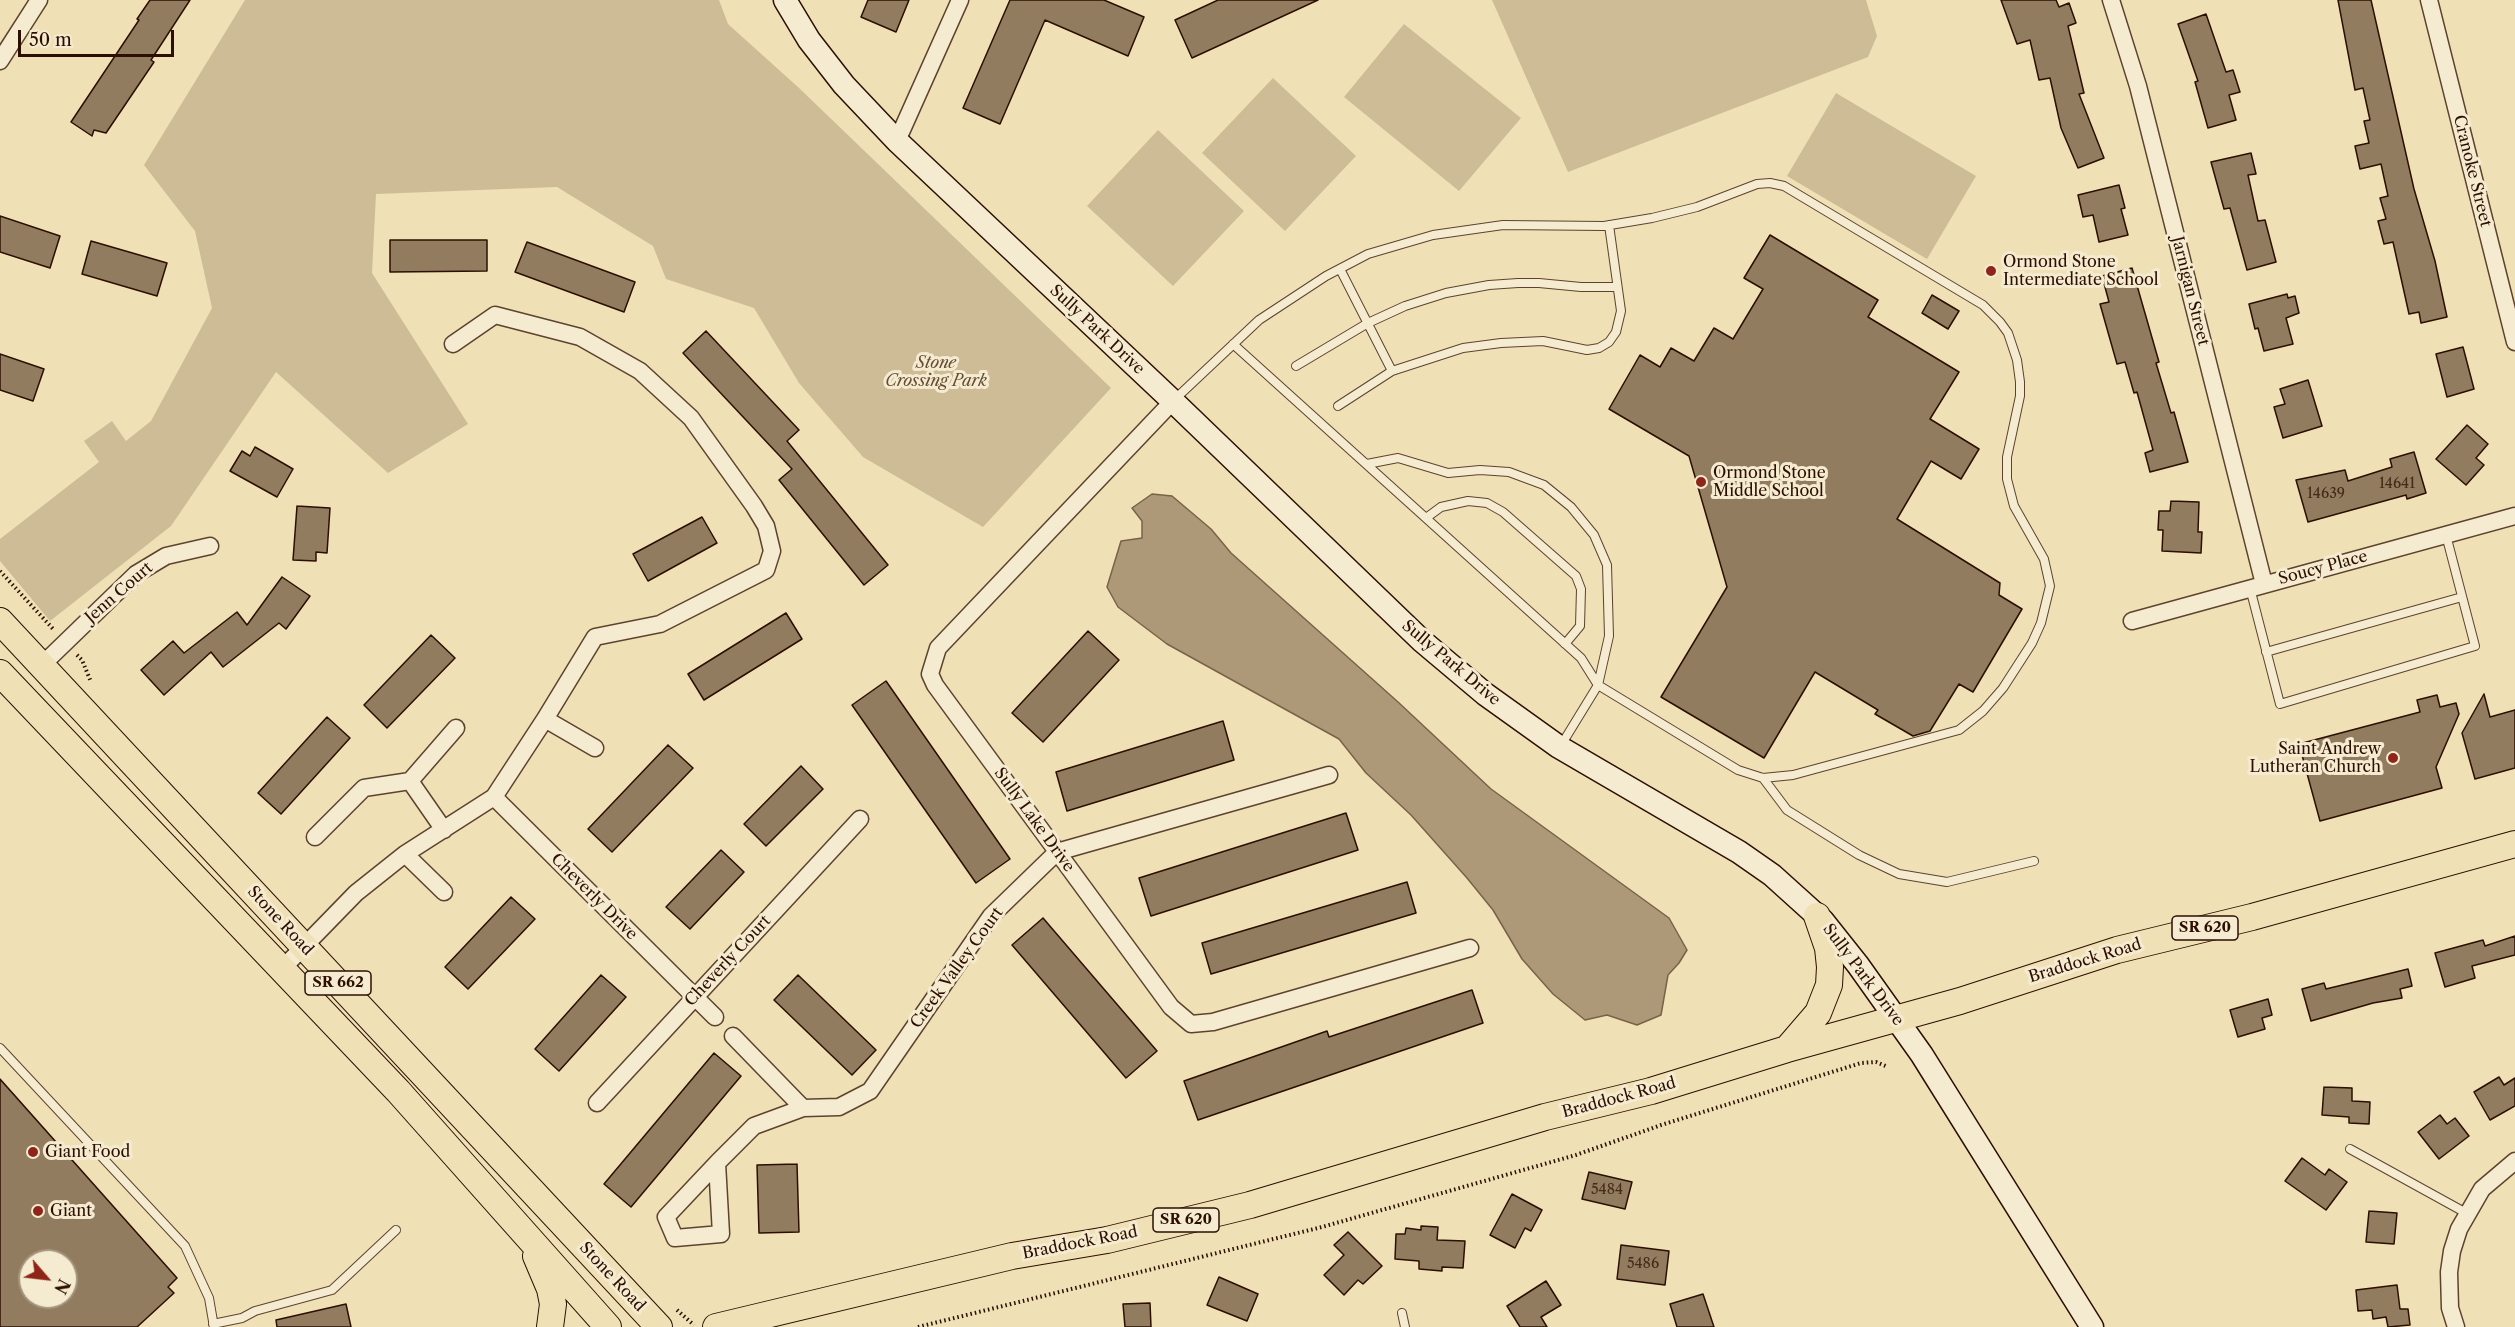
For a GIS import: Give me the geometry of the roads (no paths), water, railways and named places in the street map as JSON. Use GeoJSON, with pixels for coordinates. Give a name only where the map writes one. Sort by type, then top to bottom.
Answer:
{"type":"FeatureCollection","features":[{"type":"Feature","properties":{"kind":"main road","name":"Stone Road"},"geometry":{"type":"LineString","coordinates":[[0,621],[305,948],[666,1317]]}},
{"type":"Feature","properties":{"kind":"main road","name":"Stone Road"},"geometry":{"type":"LineString","coordinates":[[0,673],[398,1090],[608,1327]]}},
{"type":"Feature","properties":{"kind":"main road","name":"Braddock Road"},"geometry":{"type":"LineString","coordinates":[[716,1327],[1011,1256],[1107,1240],[1250,1205],[1545,1117],[1651,1091],[1786,1049],[1897,1019],[2117,950],[2252,917],[2515,844]]}},
{"type":"Feature","properties":{"kind":"main road"},"geometry":{"type":"LineString","coordinates":[[1786,1049],[1818,1013],[1829,985],[1828,948],[1817,916]]}},
{"type":"Feature","properties":{"kind":"main road"},"geometry":{"type":"LineString","coordinates":[[529,1239],[550,1290],[553,1304],[550,1327]]}},
{"type":"Feature","properties":{"kind":"street"},"geometry":{"type":"LineString","coordinates":[[0,61],[39,0]]}},
{"type":"Feature","properties":{"kind":"street","name":"Sully Park Drive"},"geometry":{"type":"LineString","coordinates":[[785,0],[809,40],[844,85],[897,141],[1173,401],[1422,642],[1485,694],[1559,747],[1721,840],[1772,875],[1817,916],[1858,965],[1929,1066],[2092,1327]]}},
{"type":"Feature","properties":{"kind":"street"},"geometry":{"type":"LineString","coordinates":[[897,141],[960,0]]}},
{"type":"Feature","properties":{"kind":"street","name":"Jarnigan Street"},"geometry":{"type":"LineString","coordinates":[[2111,0],[2138,86],[2257,586]]}},
{"type":"Feature","properties":{"kind":"street","name":"Cranoke Street"},"geometry":{"type":"LineString","coordinates":[[2429,0],[2515,342]]}},
{"type":"Feature","properties":{"kind":"street"},"geometry":{"type":"LineString","coordinates":[[281,970],[305,948],[356,893],[405,855],[494,797],[595,637],[660,624],[766,570],[772,551],[766,526],[754,506],[691,418],[640,371],[580,337],[495,315],[453,344]]}},
{"type":"Feature","properties":{"kind":"street","name":"Sully Lake Drive"},"geometry":{"type":"LineString","coordinates":[[1173,401],[939,648],[930,674],[935,685],[1171,1007],[1191,1024],[1213,1022],[1470,948]]}},
{"type":"Feature","properties":{"kind":"street","name":"Soucy Place"},"geometry":{"type":"LineString","coordinates":[[2132,621],[2515,516]]}},
{"type":"Feature","properties":{"kind":"street","name":"Jenn Court"},"geometry":{"type":"LineString","coordinates":[[42,665],[136,574],[166,556],[210,546]]}},
{"type":"Feature","properties":{"kind":"street"},"geometry":{"type":"LineString","coordinates":[[545,719],[595,748]]}},
{"type":"Feature","properties":{"kind":"street"},"geometry":{"type":"LineString","coordinates":[[315,837],[364,788],[410,781],[456,728]]}},
{"type":"Feature","properties":{"kind":"street","name":"Creek Valley Court"},"geometry":{"type":"LineString","coordinates":[[717,1163],[721,1234],[675,1238],[666,1217],[717,1163],[754,1126],[803,1108],[839,1107],[870,1091],[991,916],[1057,852],[1329,775]]}},
{"type":"Feature","properties":{"kind":"street"},"geometry":{"type":"LineString","coordinates":[[410,781],[444,830]]}},
{"type":"Feature","properties":{"kind":"street","name":"Cheverly Drive"},"geometry":{"type":"LineString","coordinates":[[494,797],[715,1017]]}},
{"type":"Feature","properties":{"kind":"street","name":"Cheverly Court"},"geometry":{"type":"LineString","coordinates":[[597,1103],[860,819]]}},
{"type":"Feature","properties":{"kind":"street"},"geometry":{"type":"LineString","coordinates":[[405,855],[444,891]]}},
{"type":"Feature","properties":{"kind":"street"},"geometry":{"type":"LineString","coordinates":[[733,1036],[803,1108]]}},
{"type":"Feature","properties":{"kind":"street"},"geometry":{"type":"LineString","coordinates":[[2456,1327],[2450,1308],[2449,1272],[2452,1251],[2459,1229],[2482,1189],[2515,1161]]}},
{"type":"Feature","properties":{"kind":"lane"},"geometry":{"type":"LineString","coordinates":[[1173,401],[1233,344],[1259,320],[1289,298],[1368,254],[1433,235],[1503,225],[1610,225],[1675,213],[1756,184],[1770,183],[1784,186],[1983,306],[2008,333],[2017,360],[2020,396],[2007,457],[2007,479],[2014,506],[2048,570],[2050,586],[2041,623],[2020,664],[1983,711],[1959,730],[1793,776],[1763,778],[1738,770],[1598,685],[1581,658],[1233,344]]}},
{"type":"Feature","properties":{"kind":"lane"},"geometry":{"type":"LineString","coordinates":[[1338,406],[1392,371],[1463,348],[1543,341],[1575,349],[1599,348],[1609,342],[1620,321],[1621,311],[1610,225]]}},
{"type":"Feature","properties":{"kind":"lane"},"geometry":{"type":"LineString","coordinates":[[1340,269],[1392,371]]}},
{"type":"Feature","properties":{"kind":"lane"},"geometry":{"type":"LineString","coordinates":[[1296,366],[1368,323],[1405,306],[1446,293],[1490,285],[1539,283],[1581,287],[1617,287]]}},
{"type":"Feature","properties":{"kind":"lane"},"geometry":{"type":"LineString","coordinates":[[1367,464],[1398,458],[1448,473],[1480,470],[1509,472],[1544,485],[1571,507],[1594,535],[1607,565],[1609,636],[1598,685],[1559,747]]}},
{"type":"Feature","properties":{"kind":"lane"},"geometry":{"type":"LineString","coordinates":[[1425,518],[1441,507],[1468,501],[1487,503],[1503,512],[1576,576],[1581,589],[1580,626],[1565,644]]}},
{"type":"Feature","properties":{"kind":"lane"},"geometry":{"type":"LineString","coordinates":[[2257,586],[2266,652],[2280,704],[2475,646],[2446,535]]}},
{"type":"Feature","properties":{"kind":"lane"},"geometry":{"type":"LineString","coordinates":[[2266,652],[2462,597]]}},
{"type":"Feature","properties":{"kind":"lane"},"geometry":{"type":"LineString","coordinates":[[1763,778],[1786,810],[1859,855],[1899,874],[1947,882],[2034,861]]}},
{"type":"Feature","properties":{"kind":"lane"},"geometry":{"type":"LineString","coordinates":[[0,1048],[186,1246],[209,1298],[213,1326],[242,1318],[255,1311],[332,1290],[396,1230]]}},
{"type":"Feature","properties":{"kind":"lane"},"geometry":{"type":"LineString","coordinates":[[2350,1149],[2468,1214]]}},
{"type":"Feature","properties":{"kind":"lane"},"geometry":{"type":"LineString","coordinates":[[1402,1313],[1405,1327]]}},
{"type":"Feature","properties":{"kind":"place","name":"Ormond Stone Intermediate School"},"geometry":{"type":"Point","coordinates":[1991,271]}},
{"type":"Feature","properties":{"kind":"place","name":"Ormond Stone Middle School"},"geometry":{"type":"Point","coordinates":[1701,482]}},
{"type":"Feature","properties":{"kind":"place","name":"Saint Andrew Lutheran Church"},"geometry":{"type":"Point","coordinates":[2393,758]}},
{"type":"Feature","properties":{"kind":"place","name":"Giant Food"},"geometry":{"type":"Point","coordinates":[33,1152]}},
{"type":"Feature","properties":{"kind":"place","name":"Giant"},"geometry":{"type":"Point","coordinates":[38,1211]}},
{"type":"Feature","properties":{"kind":"park label","name":"Stone Crossing Park"},"geometry":{"type":"Point","coordinates":[936,372]}}]}
